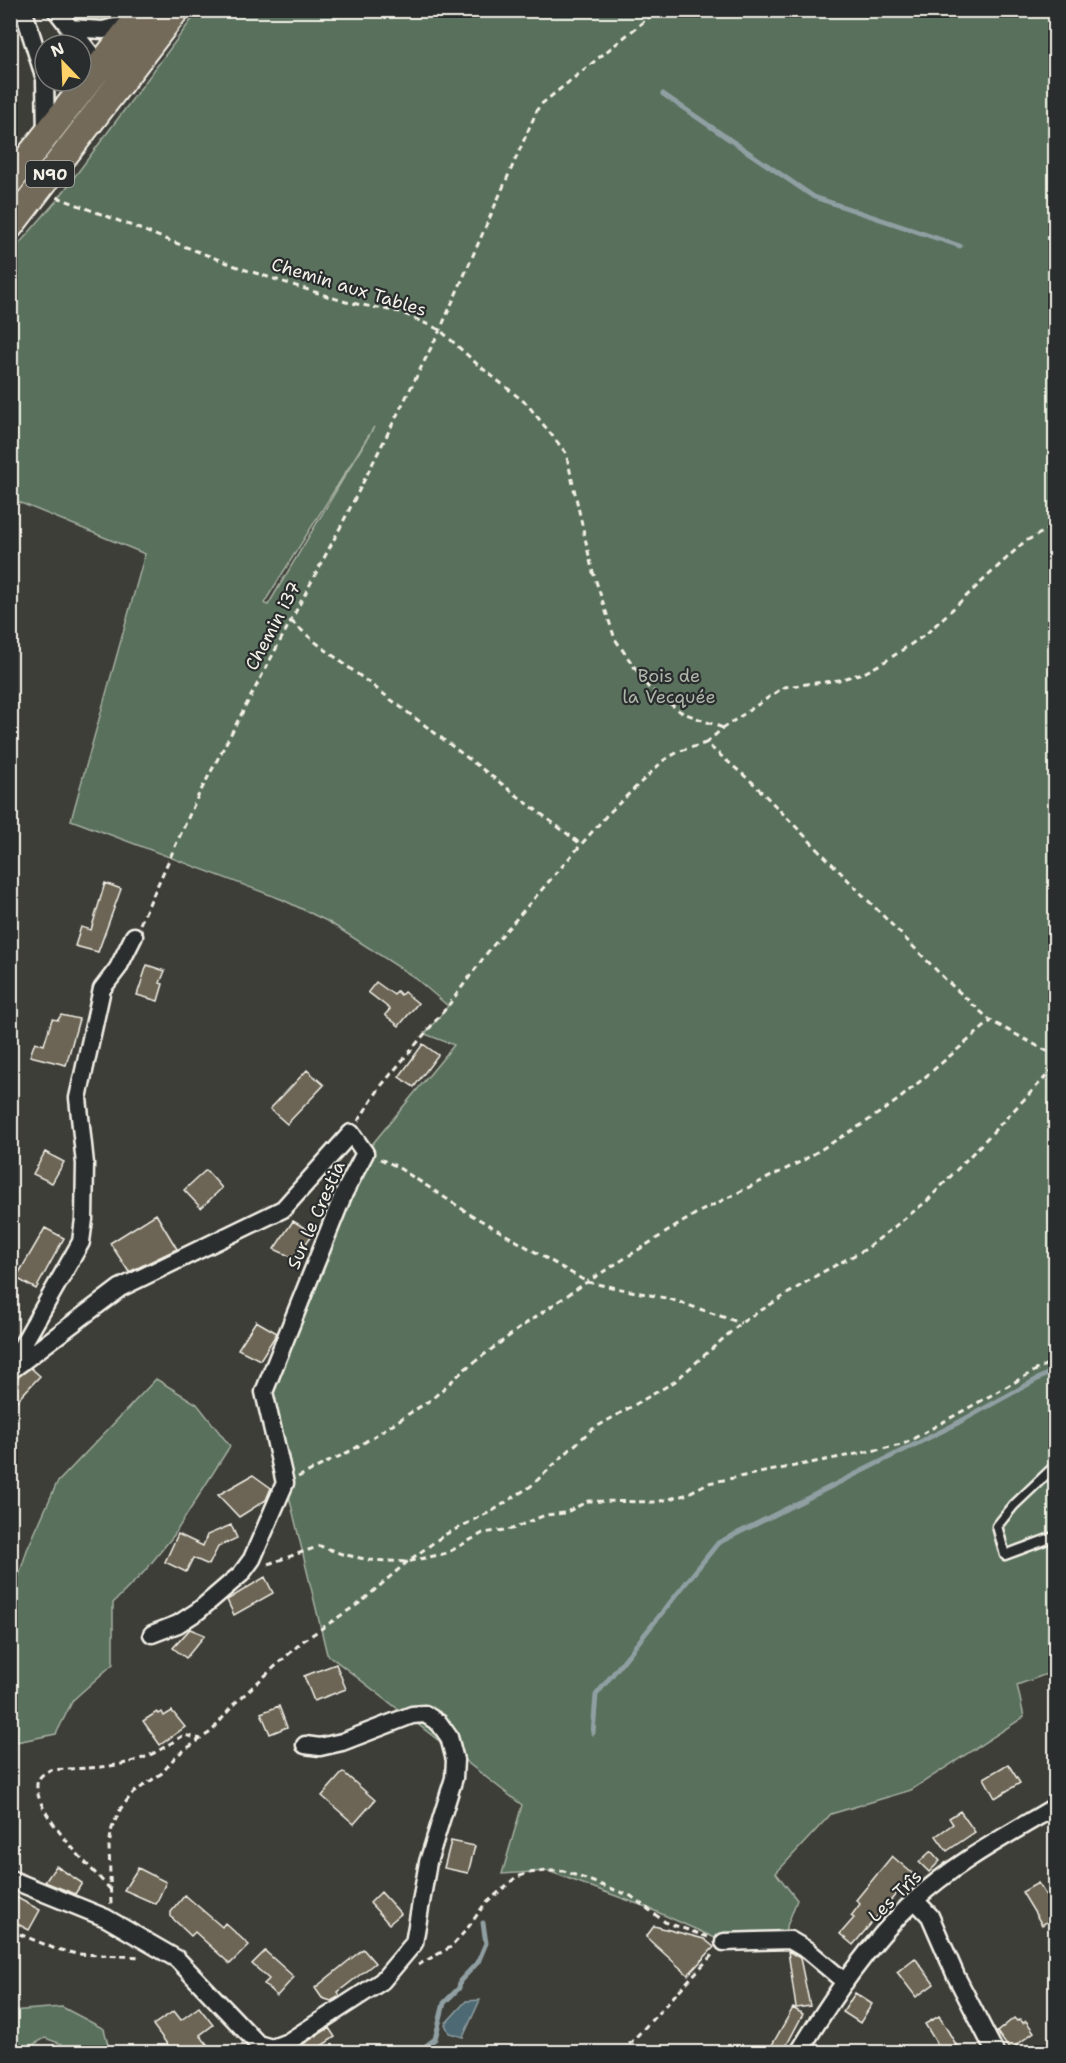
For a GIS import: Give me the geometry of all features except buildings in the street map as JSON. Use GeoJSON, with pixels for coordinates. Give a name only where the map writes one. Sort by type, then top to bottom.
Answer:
{"type":"FeatureCollection","features":[{"type":"Feature","properties":{"kind":"main road","name":"N90"},"geometry":{"type":"LineString","coordinates":[[10,226],[176,10]]}},
{"type":"Feature","properties":{"kind":"main road","name":"N90"},"geometry":{"type":"LineString","coordinates":[[10,181],[140,16]]}},
{"type":"Feature","properties":{"kind":"street"},"geometry":{"type":"LineString","coordinates":[[26,10],[25,15],[33,41]]}},
{"type":"Feature","properties":{"kind":"street"},"geometry":{"type":"LineString","coordinates":[[56,10],[100,66],[121,82]]}},
{"type":"Feature","properties":{"kind":"street"},"geometry":{"type":"LineString","coordinates":[[69,28],[103,30],[140,16]]}},
{"type":"Feature","properties":{"kind":"street"},"geometry":{"type":"LineString","coordinates":[[45,93],[46,136]]}},
{"type":"Feature","properties":{"kind":"street"},"geometry":{"type":"LineString","coordinates":[[56,93],[68,107],[89,123]]}},
{"type":"Feature","properties":{"kind":"street"},"geometry":{"type":"LineString","coordinates":[[10,1369],[81,1242],[84,1219],[85,1164],[78,1098],[102,989],[118,968],[134,936]]}},
{"type":"Feature","properties":{"kind":"street","name":"Sur le Crestia"},"geometry":{"type":"LineString","coordinates":[[10,1369],[120,1288],[283,1209],[351,1133],[365,1153],[344,1193],[264,1392],[285,1483]]}},
{"type":"Feature","properties":{"kind":"street"},"geometry":{"type":"LineString","coordinates":[[152,1634],[178,1624],[198,1611],[240,1574],[252,1559],[285,1483]]}},
{"type":"Feature","properties":{"kind":"street"},"geometry":{"type":"LineString","coordinates":[[10,1879],[106,1918],[177,1959],[258,2044],[272,2048],[288,2042],[382,1981],[414,1943],[428,1862],[454,1778],[455,1760],[449,1737],[439,1723],[425,1714],[412,1715],[342,1742],[320,1747],[305,1745]]}},
{"type":"Feature","properties":{"kind":"street","name":"Les Trîs"},"geometry":{"type":"LineString","coordinates":[[799,2052],[844,1982],[881,1936],[915,1900],[950,1873],[1056,1806]]}},
{"type":"Feature","properties":{"kind":"street"},"geometry":{"type":"LineString","coordinates":[[915,1900],[930,1917],[994,2052]]}},
{"type":"Feature","properties":{"kind":"street"},"geometry":{"type":"LineString","coordinates":[[724,1942],[790,1940],[807,1950],[844,1982]]}},
{"type":"Feature","properties":{"kind":"lane"},"geometry":{"type":"LineString","coordinates":[[1056,1465],[1014,1505],[997,1526],[1005,1555],[1056,1536]]}},
{"type":"Feature","properties":{"kind":"path","name":"Chemin i37"},"geometry":{"type":"LineString","coordinates":[[134,936],[197,798],[291,621],[440,330],[539,106],[658,10]]}},
{"type":"Feature","properties":{"kind":"path","name":"Chemin aux Tables"},"geometry":{"type":"LineString","coordinates":[[39,188],[61,200],[243,269],[337,299],[400,312],[440,330],[477,364],[527,404],[566,453],[592,569],[615,639],[648,687],[681,712],[723,728]]}},
{"type":"Feature","properties":{"kind":"path"},"geometry":{"type":"LineString","coordinates":[[351,1133],[381,1086],[458,993],[490,949],[606,816],[664,760],[680,751],[706,743],[723,728],[784,687],[839,680],[866,672],[884,662],[925,634],[1024,542],[1056,525]]}},
{"type":"Feature","properties":{"kind":"path"},"geometry":{"type":"LineString","coordinates":[[291,621],[314,641],[582,845]]}},
{"type":"Feature","properties":{"kind":"path"},"geometry":{"type":"LineString","coordinates":[[706,743],[753,783],[946,980],[991,1021],[1056,1056]]}},
{"type":"Feature","properties":{"kind":"path"},"geometry":{"type":"LineString","coordinates":[[285,1483],[354,1449],[432,1399],[465,1369],[587,1281],[697,1213],[802,1161],[866,1122],[898,1100],[991,1021]]}},
{"type":"Feature","properties":{"kind":"path"},"geometry":{"type":"LineString","coordinates":[[201,1739],[184,1735],[163,1749],[142,1758],[114,1765],[50,1770],[42,1774],[38,1780],[36,1786],[38,1794],[55,1827],[111,1890],[109,1846],[112,1828],[121,1808],[133,1793],[162,1773],[176,1756],[201,1739],[219,1723],[234,1704],[303,1641],[361,1602],[407,1562],[444,1535],[494,1510],[531,1486],[591,1430],[674,1382],[741,1323],[819,1274],[866,1249],[927,1201],[1056,1066]]}},
{"type":"Feature","properties":{"kind":"path"},"geometry":{"type":"LineString","coordinates":[[365,1153],[396,1166],[470,1214],[587,1281],[670,1299],[741,1323]]}},
{"type":"Feature","properties":{"kind":"path"},"geometry":{"type":"LineString","coordinates":[[252,1559],[263,1565],[320,1546],[369,1560],[407,1562],[447,1553],[483,1533],[512,1530],[545,1515],[565,1513],[588,1501],[657,1502],[685,1495],[708,1483],[902,1445],[1056,1359]]}},
{"type":"Feature","properties":{"kind":"path"},"geometry":{"type":"LineString","coordinates":[[391,1972],[402,1973],[451,1947],[484,1905],[515,1878],[548,1870],[564,1871],[631,1896],[665,1922],[724,1942],[622,2052]]}},
{"type":"Feature","properties":{"kind":"path"},"geometry":{"type":"LineString","coordinates":[[10,1930],[53,1948],[77,1954],[141,1957]]}},
{"type":"Feature","properties":{"kind":"green space"},"geometry":{"type":"Polygon","coordinates":[[[60,11],[143,11],[135,22],[69,28],[60,11]]]}},
{"type":"Feature","properties":{"kind":"green space","name":"Bois de la Vecquée"},"geometry":{"type":"Polygon","coordinates":[[[198,11],[1055,11],[1055,1671],[1017,1685],[1024,1717],[911,1790],[831,1814],[776,1873],[797,1900],[782,1939],[724,1942],[646,1907],[548,1871],[502,1874],[522,1805],[327,1654],[264,1392],[365,1153],[454,1045],[425,1034],[448,1006],[414,977],[329,922],[281,899],[71,820],[145,554],[11,499],[11,253],[58,199],[198,11]],[[374,427],[264,603],[268,605],[374,427]]]}},
{"type":"Feature","properties":{"kind":"green space"},"geometry":{"type":"Polygon","coordinates":[[[156,1379],[197,1404],[230,1446],[174,1535],[144,1572],[113,1603],[113,1664],[73,1700],[56,1734],[11,1743],[11,1601],[27,1550],[57,1483],[156,1379]]]}},
{"type":"Feature","properties":{"kind":"green space"},"geometry":{"type":"Polygon","coordinates":[[[62,2007],[104,2029],[110,2052],[60,2052],[62,2044],[45,2038],[20,2052],[11,2052],[11,2011],[62,2007]]]}},
{"type":"Feature","properties":{"kind":"water"},"geometry":{"type":"Polygon","coordinates":[[[480,2000],[463,2037],[449,2033],[445,2024],[466,2001],[480,2000]]]}},
{"type":"Feature","properties":{"kind":"waterway"},"geometry":{"type":"LineString","coordinates":[[663,94],[814,197],[960,246]]}},
{"type":"Feature","properties":{"kind":"waterway"},"geometry":{"type":"LineString","coordinates":[[593,1733],[596,1695],[718,1543],[952,1426],[1056,1369]]}},
{"type":"Feature","properties":{"kind":"waterway"},"geometry":{"type":"LineString","coordinates":[[418,2052],[435,2039],[444,2003],[459,1988],[460,1981],[478,1962],[486,1943],[483,1923]]}}]}
